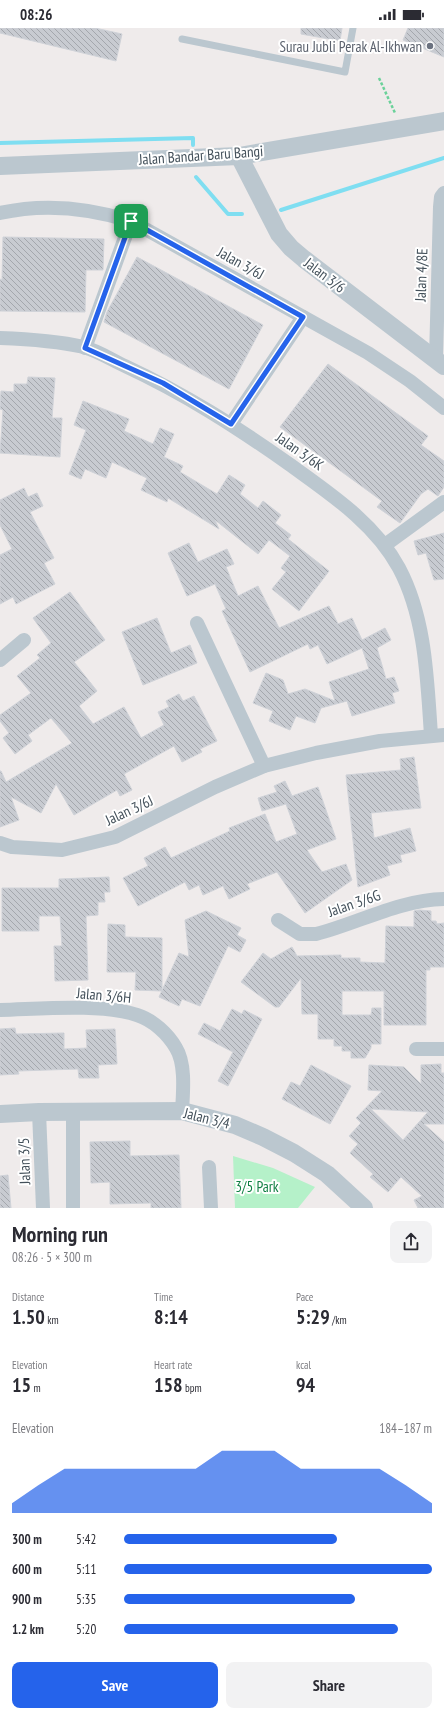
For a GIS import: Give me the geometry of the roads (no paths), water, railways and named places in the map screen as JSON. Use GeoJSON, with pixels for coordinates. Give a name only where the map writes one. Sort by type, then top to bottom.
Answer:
{"type":"FeatureCollection","features":[{"type":"Feature","properties":{"kind":"street","name":"Jalan Bandar Baru Bangi"},"geometry":{"type":"LineString","coordinates":[[1,166],[239,156],[444,121]]}},
{"type":"Feature","properties":{"kind":"street","name":"Jalan 3/6"},"geometry":{"type":"LineString","coordinates":[[239,156],[280,234],[291,248],[304,260],[440,362]]}},
{"type":"Feature","properties":{"kind":"street","name":"Jalan 4/8E"},"geometry":{"type":"LineString","coordinates":[[440,362],[440,208],[441,198],[444,193]]}},
{"type":"Feature","properties":{"kind":"street","name":"Jalan 3/6J"},"geometry":{"type":"LineString","coordinates":[[0,213],[13,210],[46,208],[78,209],[107,214],[131,221],[368,353],[410,381],[444,408]]}},
{"type":"Feature","properties":{"kind":"street"},"geometry":{"type":"LineString","coordinates":[[85,348],[131,221]]}},
{"type":"Feature","properties":{"kind":"street"},"geometry":{"type":"LineString","coordinates":[[231,424],[303,317]]}},
{"type":"Feature","properties":{"kind":"street","name":"Jalan 3/6K"},"geometry":{"type":"LineString","coordinates":[[0,338],[31,340],[85,348],[163,383],[231,424],[325,490],[368,525],[385,545],[399,567],[410,590],[419,624],[437,735]]}},
{"type":"Feature","properties":{"kind":"street"},"geometry":{"type":"LineString","coordinates":[[385,545],[444,502]]}},
{"type":"Feature","properties":{"kind":"street"},"geometry":{"type":"LineString","coordinates":[[197,622],[264,766]]}},
{"type":"Feature","properties":{"kind":"street"},"geometry":{"type":"LineString","coordinates":[[0,660],[24,640]]}},
{"type":"Feature","properties":{"kind":"street","name":"Jalan 3/6J"},"geometry":{"type":"LineString","coordinates":[[0,843],[12,847],[62,850],[115,837],[215,787],[264,766],[316,753],[380,740],[437,735]]}},
{"type":"Feature","properties":{"kind":"street","name":"Jalan 3/6G"},"geometry":{"type":"LineString","coordinates":[[278,920],[300,934],[316,934],[404,904],[426,899],[444,899]]}},
{"type":"Feature","properties":{"kind":"street","name":"Jalan 3/6H"},"geometry":{"type":"LineString","coordinates":[[0,1010],[106,1009],[138,1015],[161,1029],[177,1048],[184,1077],[182,1111]]}},
{"type":"Feature","properties":{"kind":"street"},"geometry":{"type":"LineString","coordinates":[[416,1048],[444,1050]]}},
{"type":"Feature","properties":{"kind":"street","name":"Jalan 3/4"},"geometry":{"type":"LineString","coordinates":[[0,1114],[39,1112],[182,1111],[235,1125],[294,1153],[327,1174],[364,1208]]}},
{"type":"Feature","properties":{"kind":"street","name":"Jalan 3/5"},"geometry":{"type":"LineString","coordinates":[[39,1112],[43,1208]]}},
{"type":"Feature","properties":{"kind":"street"},"geometry":{"type":"LineString","coordinates":[[73,1112],[73,1208]]}},
{"type":"Feature","properties":{"kind":"street"},"geometry":{"type":"LineString","coordinates":[[209,1167],[211,1208]]}},
{"type":"Feature","properties":{"kind":"lane"},"geometry":{"type":"LineString","coordinates":[[182,39],[345,72],[354,28]]}},
{"type":"Feature","properties":{"kind":"waterway"},"geometry":{"type":"LineString","coordinates":[[0,143],[193,138],[193,145]]}},
{"type":"Feature","properties":{"kind":"waterway"},"geometry":{"type":"LineString","coordinates":[[281,210],[444,158]]}},
{"type":"Feature","properties":{"kind":"waterway"},"geometry":{"type":"LineString","coordinates":[[196,177],[228,214],[242,214]]}},
{"type":"Feature","properties":{"kind":"place","name":"Surau Jubli Perak Al-Ikhwan"},"geometry":{"type":"Point","coordinates":[430,46]}},
{"type":"Feature","properties":{"kind":"park label","name":"3/5 Park"},"geometry":{"type":"Point","coordinates":[257,1186]}}]}
